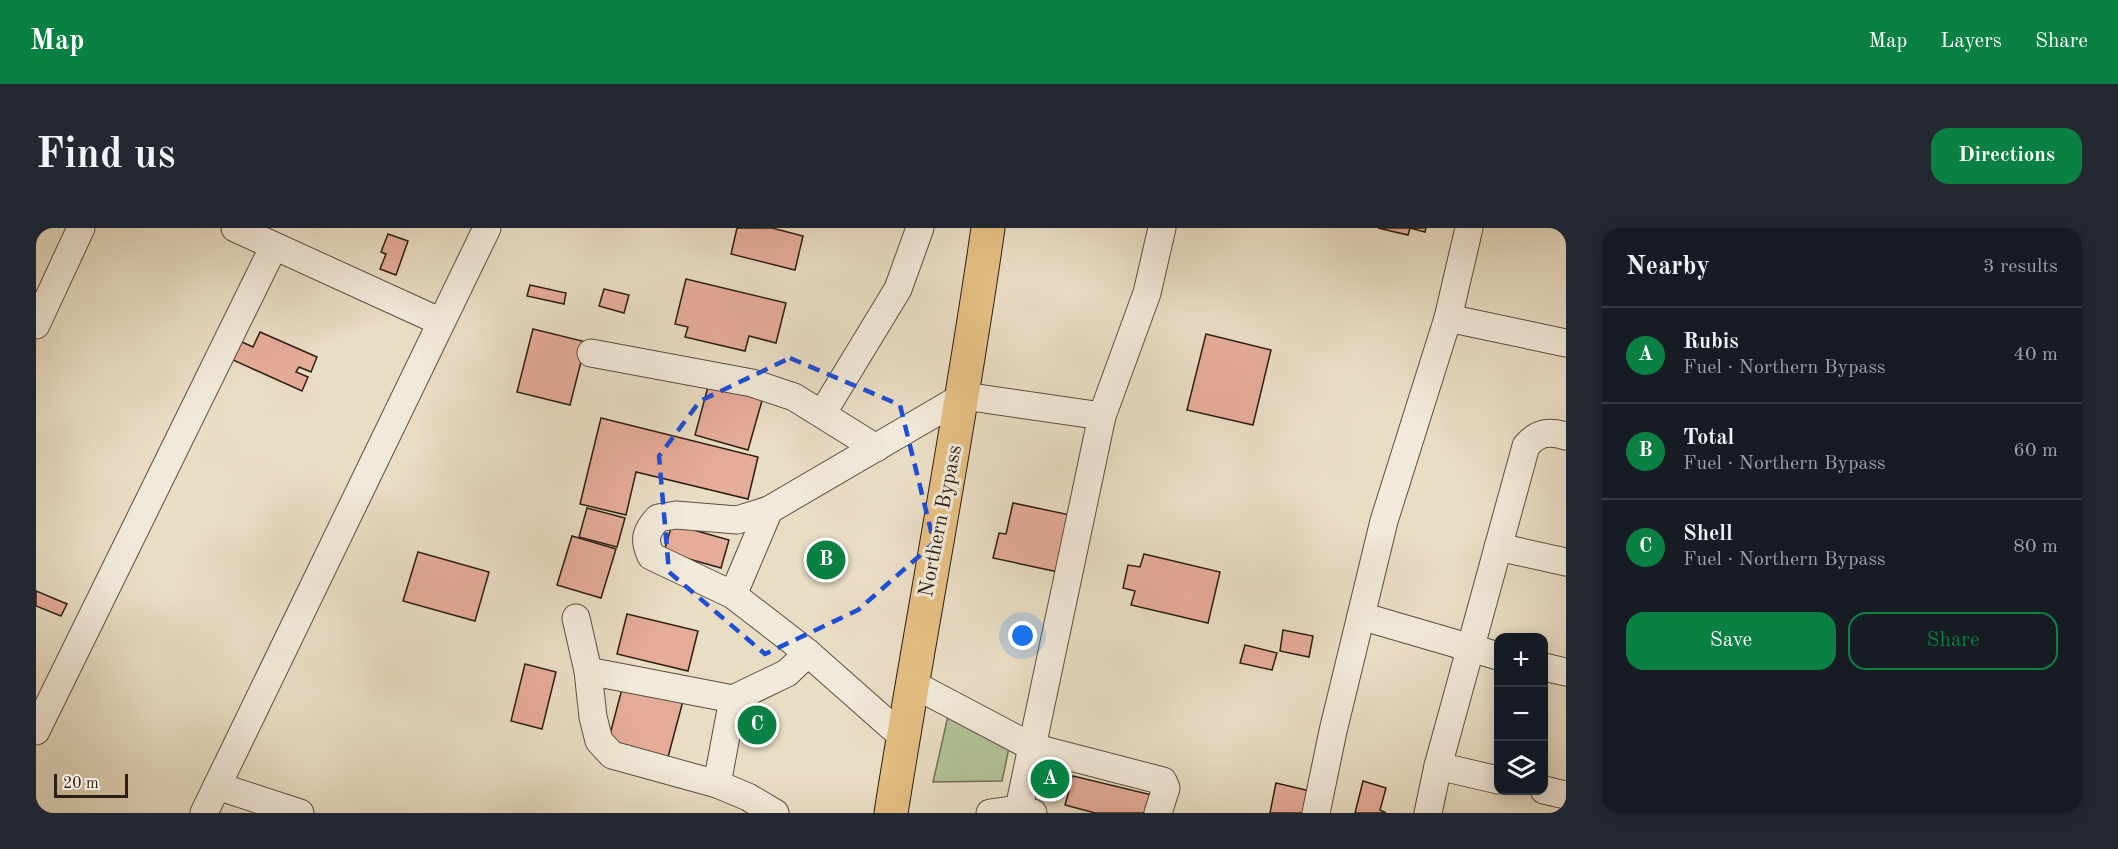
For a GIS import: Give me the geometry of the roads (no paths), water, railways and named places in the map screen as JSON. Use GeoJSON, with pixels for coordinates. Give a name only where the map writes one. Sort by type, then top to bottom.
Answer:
{"type":"FeatureCollection","features":[{"type":"Feature","properties":{"kind":"main road","name":"Northern Bypass"},"geometry":{"type":"LineString","coordinates":[[891,813],[911,683],[964,396],[988,228]]}},
{"type":"Feature","properties":{"kind":"street"},"geometry":{"type":"LineString","coordinates":[[36,325],[81,228]]}},
{"type":"Feature","properties":{"kind":"street"},"geometry":{"type":"LineString","coordinates":[[235,228],[441,322]]}},
{"type":"Feature","properties":{"kind":"street"},"geometry":{"type":"LineString","coordinates":[[204,813],[487,228]]}},
{"type":"Feature","properties":{"kind":"street"},"geometry":{"type":"LineString","coordinates":[[822,414],[897,289],[920,228]]}},
{"type":"Feature","properties":{"kind":"street"},"geometry":{"type":"LineString","coordinates":[[990,813],[1023,812],[1032,747],[1102,416],[1147,293],[1162,228]]}},
{"type":"Feature","properties":{"kind":"street"},"geometry":{"type":"LineString","coordinates":[[1316,813],[1384,520],[1448,318],[1469,228]]}},
{"type":"Feature","properties":{"kind":"street"},"geometry":{"type":"LineString","coordinates":[[36,731],[42,703],[274,246]]}},
{"type":"Feature","properties":{"kind":"street"},"geometry":{"type":"LineString","coordinates":[[1448,318],[1566,343]]}},
{"type":"Feature","properties":{"kind":"street"},"geometry":{"type":"LineString","coordinates":[[591,353],[752,383],[794,397],[876,448]]}},
{"type":"Feature","properties":{"kind":"street"},"geometry":{"type":"LineString","coordinates":[[903,737],[808,653],[733,596],[651,556],[646,545],[647,531],[658,518],[676,515],[737,520],[769,510],[964,396],[1102,416]]}},
{"type":"Feature","properties":{"kind":"street"},"geometry":{"type":"LineString","coordinates":[[1428,813],[1438,766],[1526,446],[1540,434],[1552,432],[1566,436]]}},
{"type":"Feature","properties":{"kind":"street"},"geometry":{"type":"LineString","coordinates":[[733,596],[769,510]]}},
{"type":"Feature","properties":{"kind":"street"},"geometry":{"type":"LineString","coordinates":[[1498,547],[1566,562]]}},
{"type":"Feature","properties":{"kind":"street"},"geometry":{"type":"LineString","coordinates":[[1361,616],[1494,655]]}},
{"type":"Feature","properties":{"kind":"street"},"geometry":{"type":"LineString","coordinates":[[576,618],[588,671],[593,717],[599,741],[612,755],[717,784],[748,797],[775,813]]}},
{"type":"Feature","properties":{"kind":"street"},"geometry":{"type":"LineString","coordinates":[[588,671],[733,699],[787,673],[808,653]]}},
{"type":"Feature","properties":{"kind":"street"},"geometry":{"type":"LineString","coordinates":[[1548,668],[1566,672]]}},
{"type":"Feature","properties":{"kind":"street"},"geometry":{"type":"LineString","coordinates":[[911,683],[1032,747],[1163,781],[1166,788],[1158,813]]}},
{"type":"Feature","properties":{"kind":"street"},"geometry":{"type":"LineString","coordinates":[[717,784],[733,699]]}},
{"type":"Feature","properties":{"kind":"street"},"geometry":{"type":"LineString","coordinates":[[1438,766],[1494,779]]}},
{"type":"Feature","properties":{"kind":"street"},"geometry":{"type":"LineString","coordinates":[[217,786],[300,813]]}},
{"type":"Feature","properties":{"kind":"street"},"geometry":{"type":"LineString","coordinates":[[1548,791],[1566,795]]}},
{"type":"Feature","properties":{"kind":"place","name":"Total"},"geometry":{"type":"Point","coordinates":[826,560]}},
{"type":"Feature","properties":{"kind":"place","name":"Shell"},"geometry":{"type":"Point","coordinates":[757,725]}},
{"type":"Feature","properties":{"kind":"place","name":"Rubis"},"geometry":{"type":"Point","coordinates":[1050,779]}}]}
